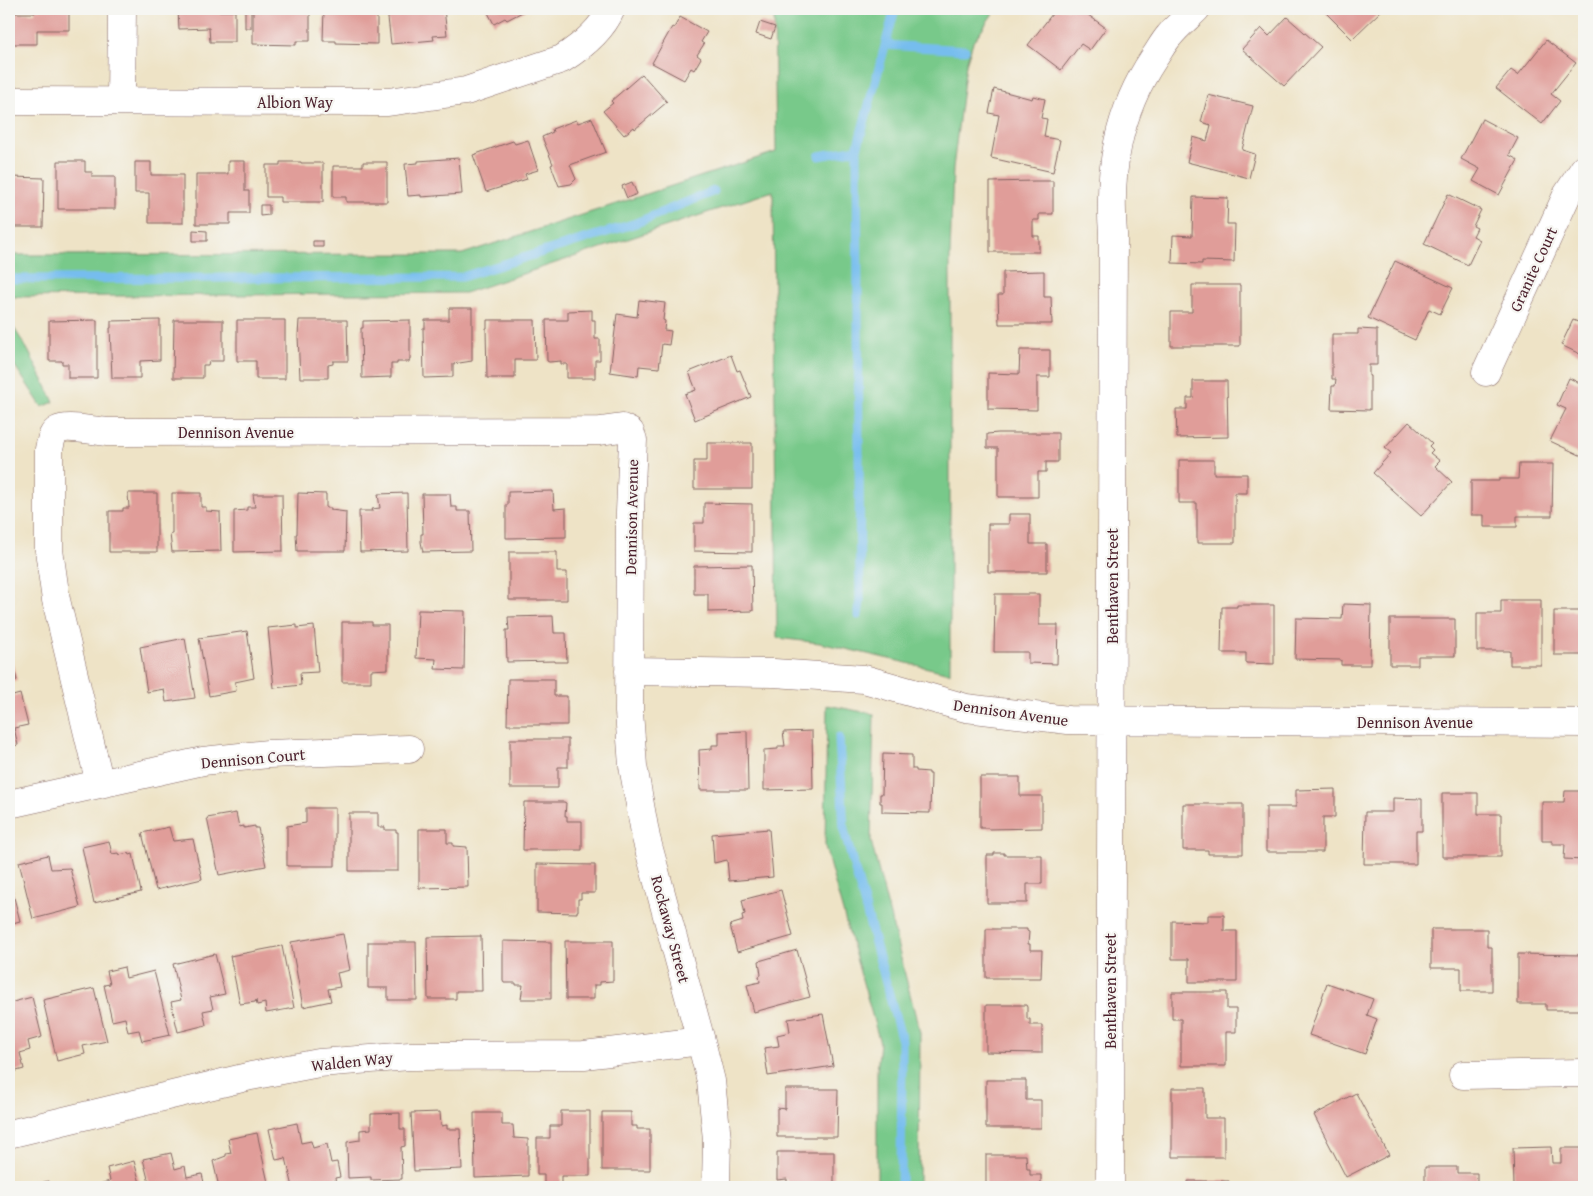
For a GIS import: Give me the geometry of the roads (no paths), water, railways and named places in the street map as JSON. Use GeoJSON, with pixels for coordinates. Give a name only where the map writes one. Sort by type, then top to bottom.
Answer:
{"type":"FeatureCollection","features":[{"type":"Feature","properties":{"kind":"street"},"geometry":{"type":"LineString","coordinates":[[121,100],[122,9]]}},
{"type":"Feature","properties":{"kind":"street","name":"Albion Way"},"geometry":{"type":"LineString","coordinates":[[9,100],[388,102],[466,91],[562,59],[592,35],[611,9]]}},
{"type":"Feature","properties":{"kind":"street","name":"Benthaven Street"},"geometry":{"type":"LineString","coordinates":[[1110,1187],[1112,170],[1128,108],[1143,75],[1168,37],[1196,9]]}},
{"type":"Feature","properties":{"kind":"street","name":"Granite Court"},"geometry":{"type":"LineString","coordinates":[[1486,372],[1567,195],[1584,169]]}},
{"type":"Feature","properties":{"kind":"street","name":"Dennison Avenue"},"geometry":{"type":"LineString","coordinates":[[100,784],[56,600],[50,550],[49,448],[52,436],[58,430],[71,428],[107,432],[600,431],[622,428],[630,432],[633,440],[630,512],[629,671],[774,673],[864,679],[966,708],[1068,720],[1584,723]]}},
{"type":"Feature","properties":{"kind":"street","name":"Rockaway Street"},"geometry":{"type":"LineString","coordinates":[[629,671],[629,712],[633,766],[646,838],[711,1081],[717,1139],[716,1187]]}},
{"type":"Feature","properties":{"kind":"street","name":"Dennison Court"},"geometry":{"type":"LineString","coordinates":[[100,784],[203,761],[268,754],[409,749]]}},
{"type":"Feature","properties":{"kind":"street"},"geometry":{"type":"LineString","coordinates":[[9,804],[100,784]]}},
{"type":"Feature","properties":{"kind":"street","name":"Walden Way"},"geometry":{"type":"LineString","coordinates":[[9,1134],[251,1076],[319,1063],[410,1056],[584,1055],[701,1040]]}},
{"type":"Feature","properties":{"kind":"street"},"geometry":{"type":"LineString","coordinates":[[1463,1075],[1584,1073]]}},
{"type":"Feature","properties":{"kind":"waterway"},"geometry":{"type":"LineString","coordinates":[[858,615],[860,601],[857,149],[895,9]]}},
{"type":"Feature","properties":{"kind":"waterway"},"geometry":{"type":"LineString","coordinates":[[885,45],[965,50]]}},
{"type":"Feature","properties":{"kind":"waterway"},"geometry":{"type":"LineString","coordinates":[[819,156],[857,149]]}},
{"type":"Feature","properties":{"kind":"waterway"},"geometry":{"type":"LineString","coordinates":[[9,279],[462,277],[636,223],[714,191]]}},
{"type":"Feature","properties":{"kind":"waterway"},"geometry":{"type":"LineString","coordinates":[[839,737],[844,830],[902,1041],[901,1187]]}}]}
